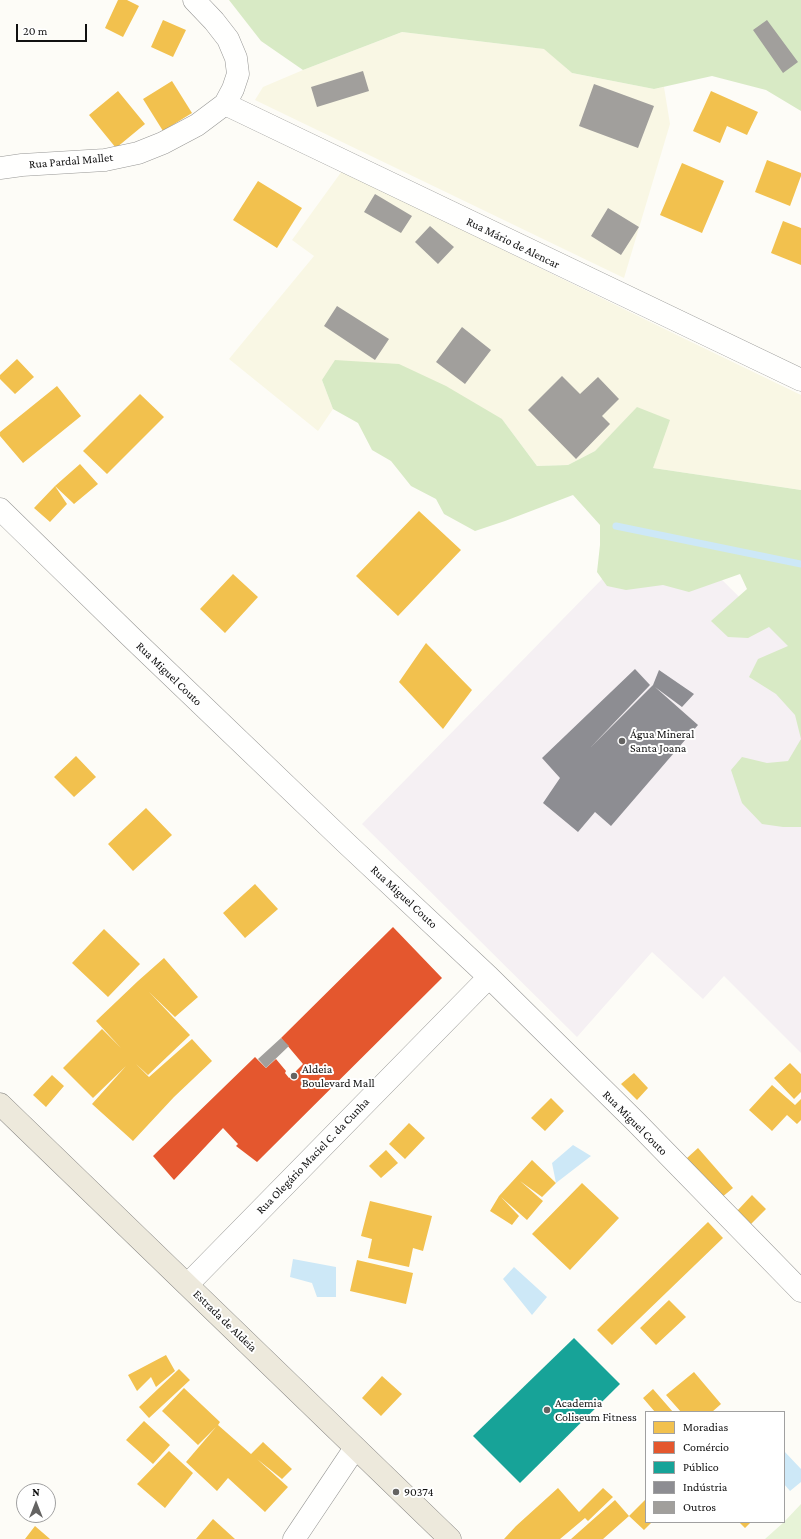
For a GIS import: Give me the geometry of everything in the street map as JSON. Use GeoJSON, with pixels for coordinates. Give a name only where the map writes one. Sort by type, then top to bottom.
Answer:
{"type":"FeatureCollection","features":[{"type":"Feature","properties":{"kind":"main road","name":"Estrada de Aldeia"},"geometry":{"type":"LineString","coordinates":[[0,1104],[188,1284],[450,1539]]}},
{"type":"Feature","properties":{"kind":"street"},"geometry":{"type":"LineString","coordinates":[[194,0],[214,21],[228,39],[236,58],[238,74],[233,89],[225,104]]}},
{"type":"Feature","properties":{"kind":"street","name":"Rua Pardal Mallet"},"geometry":{"type":"LineString","coordinates":[[0,168],[105,160],[138,153],[197,125],[225,104]]}},
{"type":"Feature","properties":{"kind":"street","name":"Rua Mário de Alencar"},"geometry":{"type":"LineString","coordinates":[[225,104],[801,380]]}},
{"type":"Feature","properties":{"kind":"street","name":"Rua Miguel Couto"},"geometry":{"type":"LineString","coordinates":[[0,509],[153,658],[489,977],[637,1123],[801,1291]]}},
{"type":"Feature","properties":{"kind":"street","name":"Rua Olegário Maciel C. da Cunha"},"geometry":{"type":"LineString","coordinates":[[188,1284],[489,977]]}},
{"type":"Feature","properties":{"kind":"street"},"geometry":{"type":"LineString","coordinates":[[294,1539],[355,1448]]}},
{"type":"Feature","properties":{"kind":"shaded area"},"geometry":{"type":"Polygon","coordinates":[[[402,32],[545,49],[572,73],[654,89],[664,87],[670,124],[624,278],[255,100],[263,87],[402,32]]]}},
{"type":"Feature","properties":{"kind":"shaded area"},"geometry":{"type":"Polygon","coordinates":[[[342,171],[801,395],[801,490],[653,468],[638,407],[595,451],[568,465],[537,466],[502,419],[322,380],[333,409],[318,431],[229,359],[314,256],[292,240],[342,171]]]}},
{"type":"Feature","properties":{"kind":"shaded area","name":"Água Mineral Santa Joana"},"geometry":{"type":"Polygon","coordinates":[[[715,573],[801,658],[801,1053],[724,976],[703,999],[652,952],[577,1037],[362,824],[606,575],[715,573]]]}},
{"type":"Feature","properties":{"kind":"green space"},"geometry":{"type":"Polygon","coordinates":[[[229,0],[801,0],[801,111],[766,90],[712,76],[654,89],[572,73],[544,49],[402,32],[303,70],[261,41],[229,0]]]}},
{"type":"Feature","properties":{"kind":"green space"},"geometry":{"type":"Polygon","coordinates":[[[335,360],[399,364],[446,386],[502,419],[537,466],[568,465],[595,451],[637,407],[670,420],[653,468],[801,490],[801,739],[795,715],[776,694],[749,677],[758,659],[788,646],[769,627],[748,638],[728,637],[711,621],[747,589],[740,574],[689,592],[663,585],[626,590],[607,586],[597,572],[600,545],[600,525],[573,495],[475,531],[444,514],[436,499],[411,486],[391,461],[372,450],[358,423],[333,409],[322,380],[335,360]]]}},
{"type":"Feature","properties":{"kind":"green space"},"geometry":{"type":"Polygon","coordinates":[[[801,739],[801,827],[783,827],[762,824],[742,803],[731,770],[742,757],[767,763],[788,761],[801,739]]]}},
{"type":"Feature","properties":{"kind":"green space"},"geometry":{"type":"Polygon","coordinates":[[[801,1504],[801,1539],[765,1539],[783,1523],[785,1523],[785,1521],[801,1504]]]}},
{"type":"Feature","properties":{"kind":"water"},"geometry":{"type":"Polygon","coordinates":[[[573,1145],[591,1156],[556,1183],[552,1163],[573,1145]]]}},
{"type":"Feature","properties":{"kind":"water"},"geometry":{"type":"Polygon","coordinates":[[[293,1259],[336,1267],[336,1297],[317,1297],[312,1283],[290,1277],[293,1259]]]}},
{"type":"Feature","properties":{"kind":"water"},"geometry":{"type":"Polygon","coordinates":[[[514,1267],[547,1297],[532,1315],[503,1279],[514,1267]]]}},
{"type":"Feature","properties":{"kind":"water"},"geometry":{"type":"Polygon","coordinates":[[[785,1452],[801,1469],[801,1482],[790,1491],[785,1485],[785,1452]]]}},
{"type":"Feature","properties":{"kind":"building: Moradias"},"geometry":{"type":"Polygon","coordinates":[[[118,0],[127,0],[139,6],[123,37],[105,28],[118,0]]]}},
{"type":"Feature","properties":{"kind":"building: Moradias"},"geometry":{"type":"Polygon","coordinates":[[[163,20],[186,30],[173,57],[151,47],[163,20]]]}},
{"type":"Feature","properties":{"kind":"building: Moradias"},"geometry":{"type":"Polygon","coordinates":[[[172,81],[192,113],[163,131],[143,99],[172,81]]]}},
{"type":"Feature","properties":{"kind":"building: Moradias"},"geometry":{"type":"Polygon","coordinates":[[[118,91],[145,124],[116,148],[89,115],[118,91]]]}},
{"type":"Feature","properties":{"kind":"building: Moradias"},"geometry":{"type":"Polygon","coordinates":[[[711,91],[758,112],[747,135],[727,126],[720,143],[693,131],[711,91]]]}},
{"type":"Feature","properties":{"kind":"building: Moradias"},"geometry":{"type":"Polygon","coordinates":[[[767,160],[801,173],[790,206],[755,192],[767,160]]]}},
{"type":"Feature","properties":{"kind":"building: Moradias"},"geometry":{"type":"Polygon","coordinates":[[[682,163],[724,181],[702,233],[660,215],[682,163]]]}},
{"type":"Feature","properties":{"kind":"building: Moradias"},"geometry":{"type":"Polygon","coordinates":[[[258,181],[302,208],[277,248],[233,220],[258,181]]]}},
{"type":"Feature","properties":{"kind":"building: Moradias"},"geometry":{"type":"Polygon","coordinates":[[[783,221],[801,228],[801,265],[771,253],[783,221]]]}},
{"type":"Feature","properties":{"kind":"building: Moradias"},"geometry":{"type":"Polygon","coordinates":[[[17,359],[34,377],[15,394],[0,379],[0,375],[17,359]]]}},
{"type":"Feature","properties":{"kind":"building: Moradias"},"geometry":{"type":"Polygon","coordinates":[[[57,386],[81,416],[23,463],[0,436],[0,432],[57,386]]]}},
{"type":"Feature","properties":{"kind":"building: Moradias"},"geometry":{"type":"Polygon","coordinates":[[[140,394],[164,417],[107,474],[83,451],[140,394]]]}},
{"type":"Feature","properties":{"kind":"building: Moradias"},"geometry":{"type":"Polygon","coordinates":[[[80,464],[98,484],[74,504],[55,486],[80,464]]]}},
{"type":"Feature","properties":{"kind":"building: Moradias"},"geometry":{"type":"Polygon","coordinates":[[[55,486],[67,504],[50,522],[34,508],[55,486]]]}},
{"type":"Feature","properties":{"kind":"building: Moradias"},"geometry":{"type":"Polygon","coordinates":[[[419,511],[461,550],[398,616],[356,576],[419,511]]]}},
{"type":"Feature","properties":{"kind":"building: Moradias"},"geometry":{"type":"Polygon","coordinates":[[[233,574],[258,597],[225,633],[200,609],[233,574]]]}},
{"type":"Feature","properties":{"kind":"building: Moradias"},"geometry":{"type":"Polygon","coordinates":[[[426,643],[472,690],[443,729],[399,682],[426,643]]]}},
{"type":"Feature","properties":{"kind":"building: Moradias"},"geometry":{"type":"Polygon","coordinates":[[[76,756],[96,777],[74,797],[54,777],[76,756]]]}},
{"type":"Feature","properties":{"kind":"building: Moradias"},"geometry":{"type":"Polygon","coordinates":[[[146,808],[172,835],[133,871],[108,844],[146,808]]]}},
{"type":"Feature","properties":{"kind":"building: Moradias"},"geometry":{"type":"Polygon","coordinates":[[[255,884],[278,909],[245,938],[223,913],[255,884]]]}},
{"type":"Feature","properties":{"kind":"building: Moradias"},"geometry":{"type":"Polygon","coordinates":[[[104,929],[140,964],[108,997],[72,963],[104,929]]]}},
{"type":"Feature","properties":{"kind":"building: Moradias"},"geometry":{"type":"Polygon","coordinates":[[[164,958],[198,997],[175,1017],[149,992],[190,1035],[148,1075],[136,1064],[149,1077],[192,1039],[212,1061],[174,1097],[133,1141],[92,1104],[126,1066],[93,1098],[63,1068],[102,1029],[121,1048],[96,1021],[164,958]]]}},
{"type":"Feature","properties":{"kind":"building: Moradias"},"geometry":{"type":"Polygon","coordinates":[[[790,1063],[801,1074],[801,1092],[794,1099],[774,1078],[790,1063]]]}},
{"type":"Feature","properties":{"kind":"building: Moradias"},"geometry":{"type":"Polygon","coordinates":[[[634,1073],[648,1088],[637,1100],[621,1084],[634,1073]]]}},
{"type":"Feature","properties":{"kind":"building: Moradias"},"geometry":{"type":"Polygon","coordinates":[[[52,1075],[64,1086],[46,1107],[33,1095],[52,1075]]]}},
{"type":"Feature","properties":{"kind":"building: Moradias"},"geometry":{"type":"Polygon","coordinates":[[[772,1085],[795,1105],[801,1099],[801,1120],[797,1124],[787,1115],[772,1131],[749,1110],[772,1085]]]}},
{"type":"Feature","properties":{"kind":"building: Moradias"},"geometry":{"type":"Polygon","coordinates":[[[551,1098],[564,1111],[545,1131],[531,1118],[551,1098]]]}},
{"type":"Feature","properties":{"kind":"building: Moradias"},"geometry":{"type":"Polygon","coordinates":[[[409,1123],[425,1138],[405,1159],[389,1144],[409,1123]]]}},
{"type":"Feature","properties":{"kind":"building: Moradias"},"geometry":{"type":"Polygon","coordinates":[[[698,1148],[733,1188],[721,1198],[687,1158],[698,1148]]]}},
{"type":"Feature","properties":{"kind":"building: Moradias"},"geometry":{"type":"Polygon","coordinates":[[[386,1150],[398,1163],[381,1178],[369,1166],[386,1150]]]}},
{"type":"Feature","properties":{"kind":"building: Moradias"},"geometry":{"type":"Polygon","coordinates":[[[532,1160],[556,1183],[542,1197],[520,1181],[543,1201],[527,1220],[501,1197],[519,1216],[512,1225],[490,1211],[499,1196],[532,1160]]]}},
{"type":"Feature","properties":{"kind":"building: Moradias"},"geometry":{"type":"Polygon","coordinates":[[[582,1183],[619,1218],[570,1270],[532,1234],[582,1183]]]}},
{"type":"Feature","properties":{"kind":"building: Moradias"},"geometry":{"type":"Polygon","coordinates":[[[752,1195],[766,1209],[751,1224],[737,1211],[752,1195]]]}},
{"type":"Feature","properties":{"kind":"building: Moradias"},"geometry":{"type":"Polygon","coordinates":[[[370,1201],[432,1216],[423,1251],[413,1248],[409,1267],[368,1258],[372,1239],[361,1236],[370,1201]]]}},
{"type":"Feature","properties":{"kind":"building: Moradias"},"geometry":{"type":"Polygon","coordinates":[[[708,1222],[723,1238],[612,1345],[597,1330],[708,1222]]]}},
{"type":"Feature","properties":{"kind":"building: Moradias"},"geometry":{"type":"Polygon","coordinates":[[[357,1260],[413,1273],[406,1304],[350,1291],[357,1260]]]}},
{"type":"Feature","properties":{"kind":"building: Moradias"},"geometry":{"type":"Polygon","coordinates":[[[669,1300],[686,1317],[656,1345],[640,1328],[669,1300]]]}},
{"type":"Feature","properties":{"kind":"building: Moradias"},"geometry":{"type":"Polygon","coordinates":[[[166,1355],[175,1371],[156,1387],[151,1377],[137,1391],[128,1375],[166,1355]]]}},
{"type":"Feature","properties":{"kind":"building: Moradias"},"geometry":{"type":"Polygon","coordinates":[[[179,1369],[190,1380],[149,1418],[139,1407],[179,1369]]]}},
{"type":"Feature","properties":{"kind":"building: Moradias"},"geometry":{"type":"Polygon","coordinates":[[[694,1372],[721,1404],[713,1411],[680,1411],[666,1395],[694,1372]]]}},
{"type":"Feature","properties":{"kind":"building: Moradias"},"geometry":{"type":"Polygon","coordinates":[[[382,1376],[402,1394],[381,1416],[362,1398],[382,1376]]]}},
{"type":"Feature","properties":{"kind":"building: Moradias"},"geometry":{"type":"Polygon","coordinates":[[[184,1388],[220,1422],[218,1425],[251,1454],[263,1442],[292,1469],[282,1479],[257,1459],[288,1487],[265,1512],[228,1478],[217,1491],[186,1462],[216,1427],[198,1445],[162,1411],[184,1388]]]}},
{"type":"Feature","properties":{"kind":"building: Moradias"},"geometry":{"type":"Polygon","coordinates":[[[653,1389],[672,1411],[654,1411],[643,1398],[653,1389]]]}},
{"type":"Feature","properties":{"kind":"building: Moradias"},"geometry":{"type":"Polygon","coordinates":[[[144,1421],[170,1445],[153,1464],[126,1440],[144,1421]]]}},
{"type":"Feature","properties":{"kind":"building: Moradias"},"geometry":{"type":"Polygon","coordinates":[[[169,1451],[193,1473],[165,1508],[137,1484],[169,1451]]]}},
{"type":"Feature","properties":{"kind":"building: Moradias"},"geometry":{"type":"Polygon","coordinates":[[[558,1488],[579,1512],[603,1488],[613,1497],[588,1521],[585,1518],[560,1539],[504,1539],[516,1526],[558,1488]]]}},
{"type":"Feature","properties":{"kind":"building: Moradias"},"geometry":{"type":"Polygon","coordinates":[[[615,1500],[629,1516],[603,1539],[571,1539],[615,1500]]]}},
{"type":"Feature","properties":{"kind":"building: Moradias"},"geometry":{"type":"Polygon","coordinates":[[[645,1500],[645,1523],[651,1523],[644,1530],[629,1516],[645,1500]]]}},
{"type":"Feature","properties":{"kind":"building: Moradias"},"geometry":{"type":"Polygon","coordinates":[[[213,1519],[235,1539],[196,1539],[213,1519]]]}},
{"type":"Feature","properties":{"kind":"building: Moradias"},"geometry":{"type":"Polygon","coordinates":[[[740,1523],[750,1523],[745,1528],[740,1523]]]}},
{"type":"Feature","properties":{"kind":"building: Moradias"},"geometry":{"type":"Polygon","coordinates":[[[35,1526],[50,1539],[25,1539],[35,1526]]]}},
{"type":"Feature","properties":{"kind":"building: Comércio"},"geometry":{"type":"Polygon","coordinates":[[[393,927],[442,978],[257,1162],[236,1146],[238,1144],[223,1128],[174,1180],[153,1156],[255,1057],[266,1068],[276,1059],[286,1071],[285,1073],[289,1078],[303,1064],[281,1038],[393,927]]]}},
{"type":"Feature","properties":{"kind":"building: Público","name":"Academia Coliseum Fitness"},"geometry":{"type":"Polygon","coordinates":[[[574,1338],[620,1384],[520,1483],[473,1436],[574,1338]]]}},
{"type":"Feature","properties":{"kind":"building: Indústria"},"geometry":{"type":"Polygon","coordinates":[[[635,669],[650,685],[590,748],[653,685],[659,670],[694,694],[682,707],[655,687],[698,725],[611,826],[595,812],[578,832],[543,803],[560,778],[542,758],[635,669]]]}},
{"type":"Feature","properties":{"kind":"building: Outros"},"geometry":{"type":"Polygon","coordinates":[[[767,20],[798,62],[783,73],[753,30],[767,20]]]}},
{"type":"Feature","properties":{"kind":"building: Outros"},"geometry":{"type":"Polygon","coordinates":[[[363,71],[369,91],[317,107],[311,87],[363,71]]]}},
{"type":"Feature","properties":{"kind":"building: Outros"},"geometry":{"type":"Polygon","coordinates":[[[594,84],[654,106],[638,148],[579,126],[594,84]]]}},
{"type":"Feature","properties":{"kind":"building: Outros"},"geometry":{"type":"Polygon","coordinates":[[[375,194],[412,216],[401,233],[364,212],[375,194]]]}},
{"type":"Feature","properties":{"kind":"building: Outros"},"geometry":{"type":"Polygon","coordinates":[[[608,208],[639,227],[621,255],[591,236],[608,208]]]}},
{"type":"Feature","properties":{"kind":"building: Outros"},"geometry":{"type":"Polygon","coordinates":[[[430,226],[454,247],[438,264],[415,242],[430,226]]]}},
{"type":"Feature","properties":{"kind":"building: Outros"},"geometry":{"type":"Polygon","coordinates":[[[337,306],[389,339],[375,360],[324,326],[337,306]]]}},
{"type":"Feature","properties":{"kind":"building: Outros"},"geometry":{"type":"Polygon","coordinates":[[[462,327],[491,350],[465,384],[436,362],[462,327]]]}},
{"type":"Feature","properties":{"kind":"building: Outros"},"geometry":{"type":"Polygon","coordinates":[[[562,376],[580,394],[598,377],[619,399],[602,416],[610,424],[576,459],[528,410],[562,376]]]}},
{"type":"Feature","properties":{"kind":"building: Outros"},"geometry":{"type":"Polygon","coordinates":[[[281,1038],[289,1046],[266,1068],[258,1059],[281,1038]]]}},
{"type":"Feature","properties":{"kind":"waterway"},"geometry":{"type":"LineString","coordinates":[[616,526],[801,564]]}},
{"type":"Feature","properties":{"kind":"place","name":"Água Mineral Santa Joana"},"geometry":{"type":"Point","coordinates":[622,741]}},
{"type":"Feature","properties":{"kind":"place","name":"Aldeia Boulevard Mall"},"geometry":{"type":"Point","coordinates":[294,1076]}},
{"type":"Feature","properties":{"kind":"place","name":"Academia Coliseum Fitness"},"geometry":{"type":"Point","coordinates":[547,1410]}},
{"type":"Feature","properties":{"kind":"place","name":"90374"},"geometry":{"type":"Point","coordinates":[396,1492]}}]}
